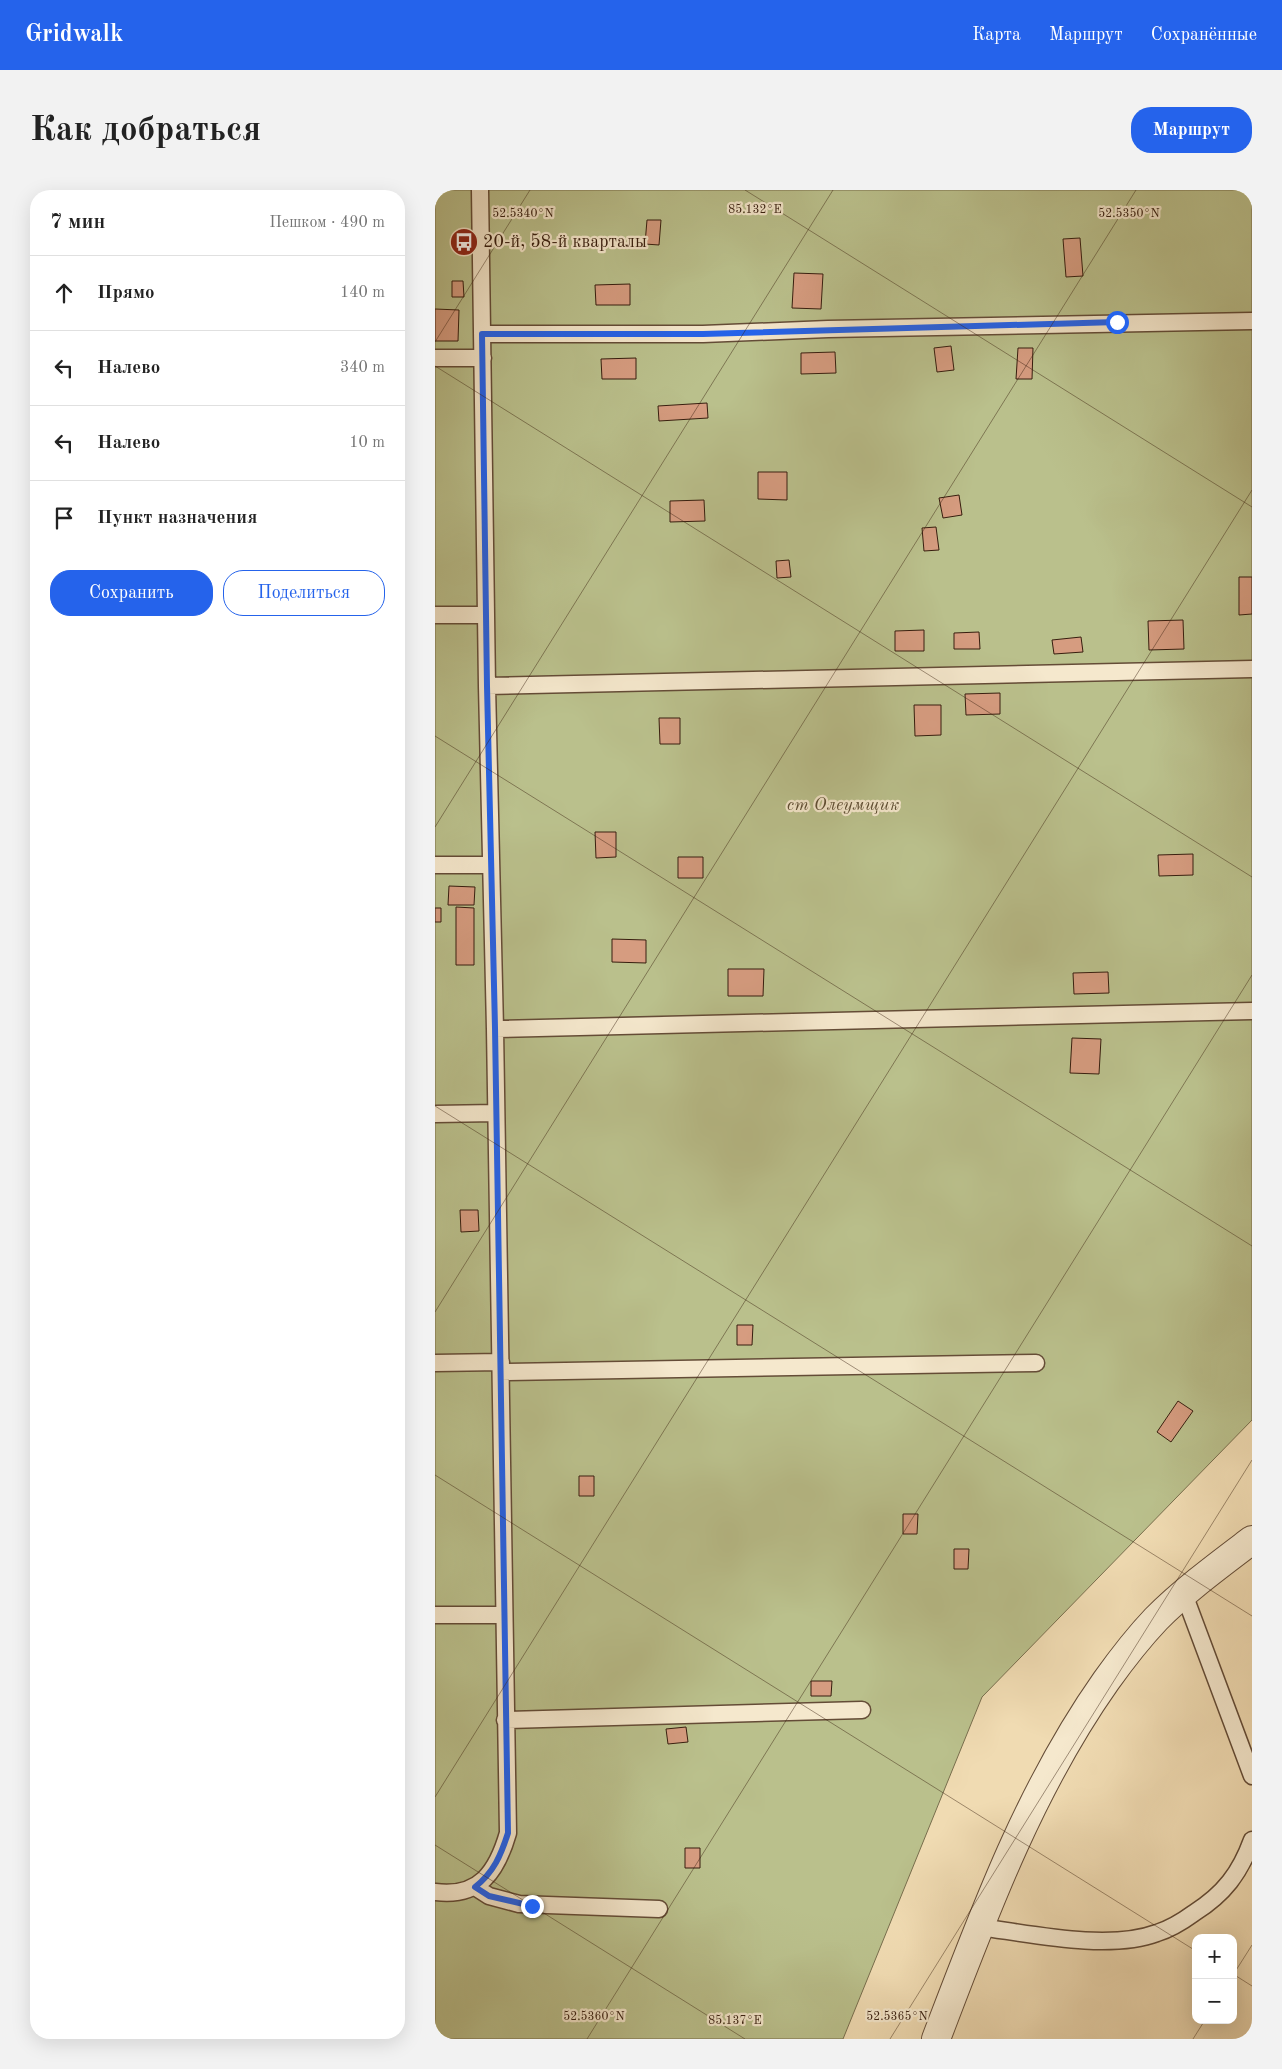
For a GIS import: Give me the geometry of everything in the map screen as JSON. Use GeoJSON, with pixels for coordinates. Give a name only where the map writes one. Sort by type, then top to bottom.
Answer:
{"type":"FeatureCollection","features":[{"type":"Feature","properties":{"kind":"street"},"geometry":{"type":"LineString","coordinates":[[936,2039],[979,1927],[1009,1856],[1045,1781],[1087,1708],[1116,1668],[1155,1620],[1184,1594],[1252,1540]]}},
{"type":"Feature","properties":{"kind":"lane"},"geometry":{"type":"LineString","coordinates":[[435,1892],[449,1894],[463,1892],[475,1887],[485,1879],[500,1858],[508,1833],[495,1028],[487,686],[481,190]]}},
{"type":"Feature","properties":{"kind":"lane"},"geometry":{"type":"LineString","coordinates":[[482,334],[703,334],[877,328],[1252,321]]}},
{"type":"Feature","properties":{"kind":"lane"},"geometry":{"type":"LineString","coordinates":[[435,358],[483,358]]}},
{"type":"Feature","properties":{"kind":"lane"},"geometry":{"type":"LineString","coordinates":[[435,616],[486,615]]}},
{"type":"Feature","properties":{"kind":"lane"},"geometry":{"type":"LineString","coordinates":[[487,686],[1252,669]]}},
{"type":"Feature","properties":{"kind":"lane"},"geometry":{"type":"LineString","coordinates":[[435,865],[491,865]]}},
{"type":"Feature","properties":{"kind":"lane"},"geometry":{"type":"LineString","coordinates":[[495,1028],[1252,1010]]}},
{"type":"Feature","properties":{"kind":"lane"},"geometry":{"type":"LineString","coordinates":[[435,1114],[496,1113]]}},
{"type":"Feature","properties":{"kind":"lane"},"geometry":{"type":"LineString","coordinates":[[435,1363],[501,1367],[1036,1364]]}},
{"type":"Feature","properties":{"kind":"lane"},"geometry":{"type":"LineString","coordinates":[[1184,1594],[1252,1776]]}},
{"type":"Feature","properties":{"kind":"lane"},"geometry":{"type":"LineString","coordinates":[[435,1615],[504,1615]]}},
{"type":"Feature","properties":{"kind":"lane"},"geometry":{"type":"LineString","coordinates":[[505,1720],[862,1710]]}},
{"type":"Feature","properties":{"kind":"lane"},"geometry":{"type":"LineString","coordinates":[[979,1927],[1047,1936],[1115,1941],[1157,1933],[1180,1923],[1220,1894],[1236,1876],[1252,1840]]}},
{"type":"Feature","properties":{"kind":"lane"},"geometry":{"type":"LineString","coordinates":[[475,1887],[489,1896],[519,1904],[659,1909]]}},
{"type":"Feature","properties":{"kind":"green space","name":"ст Олеумщик"},"geometry":{"type":"Polygon","coordinates":[[[435,190],[1252,190],[1252,1420],[982,1697],[843,2039],[435,2039],[435,190]]]}},
{"type":"Feature","properties":{"kind":"building"},"geometry":{"type":"Polygon","coordinates":[[[647,220],[661,220],[659,245],[645,244],[647,220]]]}},
{"type":"Feature","properties":{"kind":"building"},"geometry":{"type":"Polygon","coordinates":[[[1080,238],[1083,276],[1066,277],[1063,239],[1080,238]]]}},
{"type":"Feature","properties":{"kind":"building"},"geometry":{"type":"Polygon","coordinates":[[[794,273],[823,274],[821,309],[792,308],[794,273]]]}},
{"type":"Feature","properties":{"kind":"building"},"geometry":{"type":"Polygon","coordinates":[[[452,281],[463,281],[464,297],[452,297],[452,281]]]}},
{"type":"Feature","properties":{"kind":"building"},"geometry":{"type":"Polygon","coordinates":[[[630,284],[630,305],[596,305],[595,285],[630,284]]]}},
{"type":"Feature","properties":{"kind":"building"},"geometry":{"type":"Polygon","coordinates":[[[435,309],[459,310],[458,341],[435,341],[435,309]]]}},
{"type":"Feature","properties":{"kind":"building"},"geometry":{"type":"Polygon","coordinates":[[[951,346],[954,370],[937,372],[934,348],[951,346]]]}},
{"type":"Feature","properties":{"kind":"building"},"geometry":{"type":"Polygon","coordinates":[[[1018,348],[1033,348],[1032,379],[1016,379],[1018,348]]]}},
{"type":"Feature","properties":{"kind":"building"},"geometry":{"type":"Polygon","coordinates":[[[835,352],[836,373],[801,374],[801,353],[835,352]]]}},
{"type":"Feature","properties":{"kind":"building"},"geometry":{"type":"Polygon","coordinates":[[[636,358],[636,379],[602,379],[601,359],[636,358]]]}},
{"type":"Feature","properties":{"kind":"building"},"geometry":{"type":"Polygon","coordinates":[[[707,403],[708,418],[659,421],[658,406],[707,403]]]}},
{"type":"Feature","properties":{"kind":"building"},"geometry":{"type":"Polygon","coordinates":[[[758,472],[787,472],[787,500],[758,499],[758,472]]]}},
{"type":"Feature","properties":{"kind":"building"},"geometry":{"type":"Polygon","coordinates":[[[959,495],[962,515],[943,518],[939,498],[959,495]]]}},
{"type":"Feature","properties":{"kind":"building"},"geometry":{"type":"Polygon","coordinates":[[[704,500],[705,521],[670,522],[670,501],[704,500]]]}},
{"type":"Feature","properties":{"kind":"building"},"geometry":{"type":"Polygon","coordinates":[[[936,527],[939,550],[924,551],[922,528],[936,527]]]}},
{"type":"Feature","properties":{"kind":"building"},"geometry":{"type":"Polygon","coordinates":[[[789,560],[791,577],[777,578],[776,561],[789,560]]]}},
{"type":"Feature","properties":{"kind":"building"},"geometry":{"type":"Polygon","coordinates":[[[1239,577],[1252,577],[1252,614],[1239,615],[1239,577]]]}},
{"type":"Feature","properties":{"kind":"building"},"geometry":{"type":"Polygon","coordinates":[[[1183,620],[1184,649],[1149,650],[1148,621],[1183,620]]]}},
{"type":"Feature","properties":{"kind":"building"},"geometry":{"type":"Polygon","coordinates":[[[924,630],[924,651],[895,651],[895,631],[924,630]]]}},
{"type":"Feature","properties":{"kind":"building"},"geometry":{"type":"Polygon","coordinates":[[[979,632],[980,649],[954,649],[954,633],[979,632]]]}},
{"type":"Feature","properties":{"kind":"building"},"geometry":{"type":"Polygon","coordinates":[[[1081,637],[1083,652],[1054,654],[1052,640],[1081,637]]]}},
{"type":"Feature","properties":{"kind":"building"},"geometry":{"type":"Polygon","coordinates":[[[1000,693],[1000,714],[966,715],[965,694],[1000,693]]]}},
{"type":"Feature","properties":{"kind":"building"},"geometry":{"type":"Polygon","coordinates":[[[914,705],[941,705],[941,735],[915,736],[914,705]]]}},
{"type":"Feature","properties":{"kind":"building"},"geometry":{"type":"Polygon","coordinates":[[[659,718],[680,718],[680,744],[660,744],[659,718]]]}},
{"type":"Feature","properties":{"kind":"building"},"geometry":{"type":"Polygon","coordinates":[[[595,832],[616,832],[616,857],[596,858],[595,832]]]}},
{"type":"Feature","properties":{"kind":"building"},"geometry":{"type":"Polygon","coordinates":[[[1193,854],[1193,875],[1159,876],[1158,855],[1193,854]]]}},
{"type":"Feature","properties":{"kind":"building"},"geometry":{"type":"Polygon","coordinates":[[[678,857],[703,857],[703,878],[678,878],[678,857]]]}},
{"type":"Feature","properties":{"kind":"building"},"geometry":{"type":"Polygon","coordinates":[[[449,886],[475,887],[474,905],[448,905],[449,886]]]}},
{"type":"Feature","properties":{"kind":"building"},"geometry":{"type":"Polygon","coordinates":[[[456,907],[474,908],[474,965],[456,965],[456,907]]]}},
{"type":"Feature","properties":{"kind":"building"},"geometry":{"type":"Polygon","coordinates":[[[435,908],[441,908],[441,922],[435,922],[435,908]]]}},
{"type":"Feature","properties":{"kind":"building"},"geometry":{"type":"Polygon","coordinates":[[[612,939],[646,940],[646,963],[612,962],[612,939]]]}},
{"type":"Feature","properties":{"kind":"building"},"geometry":{"type":"Polygon","coordinates":[[[728,969],[764,969],[763,996],[728,996],[728,969]]]}},
{"type":"Feature","properties":{"kind":"building"},"geometry":{"type":"Polygon","coordinates":[[[1108,972],[1109,993],[1074,994],[1073,973],[1108,972]]]}},
{"type":"Feature","properties":{"kind":"building"},"geometry":{"type":"Polygon","coordinates":[[[1072,1038],[1101,1039],[1099,1074],[1070,1073],[1072,1038]]]}},
{"type":"Feature","properties":{"kind":"building"},"geometry":{"type":"Polygon","coordinates":[[[460,1210],[478,1210],[479,1231],[461,1232],[460,1210]]]}},
{"type":"Feature","properties":{"kind":"building"},"geometry":{"type":"Polygon","coordinates":[[[737,1325],[753,1325],[752,1345],[737,1345],[737,1325]]]}},
{"type":"Feature","properties":{"kind":"building"},"geometry":{"type":"Polygon","coordinates":[[[1178,1401],[1193,1411],[1171,1442],[1157,1432],[1178,1401]]]}},
{"type":"Feature","properties":{"kind":"building"},"geometry":{"type":"Polygon","coordinates":[[[579,1476],[594,1476],[594,1496],[579,1496],[579,1476]]]}},
{"type":"Feature","properties":{"kind":"building"},"geometry":{"type":"Polygon","coordinates":[[[903,1514],[918,1514],[917,1534],[903,1534],[903,1514]]]}},
{"type":"Feature","properties":{"kind":"building"},"geometry":{"type":"Polygon","coordinates":[[[954,1549],[969,1549],[968,1569],[954,1569],[954,1549]]]}},
{"type":"Feature","properties":{"kind":"building"},"geometry":{"type":"Polygon","coordinates":[[[811,1681],[832,1681],[831,1696],[811,1696],[811,1681]]]}},
{"type":"Feature","properties":{"kind":"building"},"geometry":{"type":"Polygon","coordinates":[[[686,1727],[688,1742],[668,1744],[666,1729],[686,1727]]]}},
{"type":"Feature","properties":{"kind":"building"},"geometry":{"type":"Polygon","coordinates":[[[685,1848],[700,1848],[700,1868],[685,1868],[685,1848]]]}},
{"type":"Feature","properties":{"kind":"place","name":"20-й, 58-й кварталы"},"geometry":{"type":"Point","coordinates":[464,242]}},
{"type":"Feature","properties":{"kind":"route"},"geometry":{"type":"LineString","coordinates":[[532,1906],[489,1896],[475,1887],[485,1879],[500,1858],[508,1833],[482,334],[703,334],[1117,322]]}}]}
